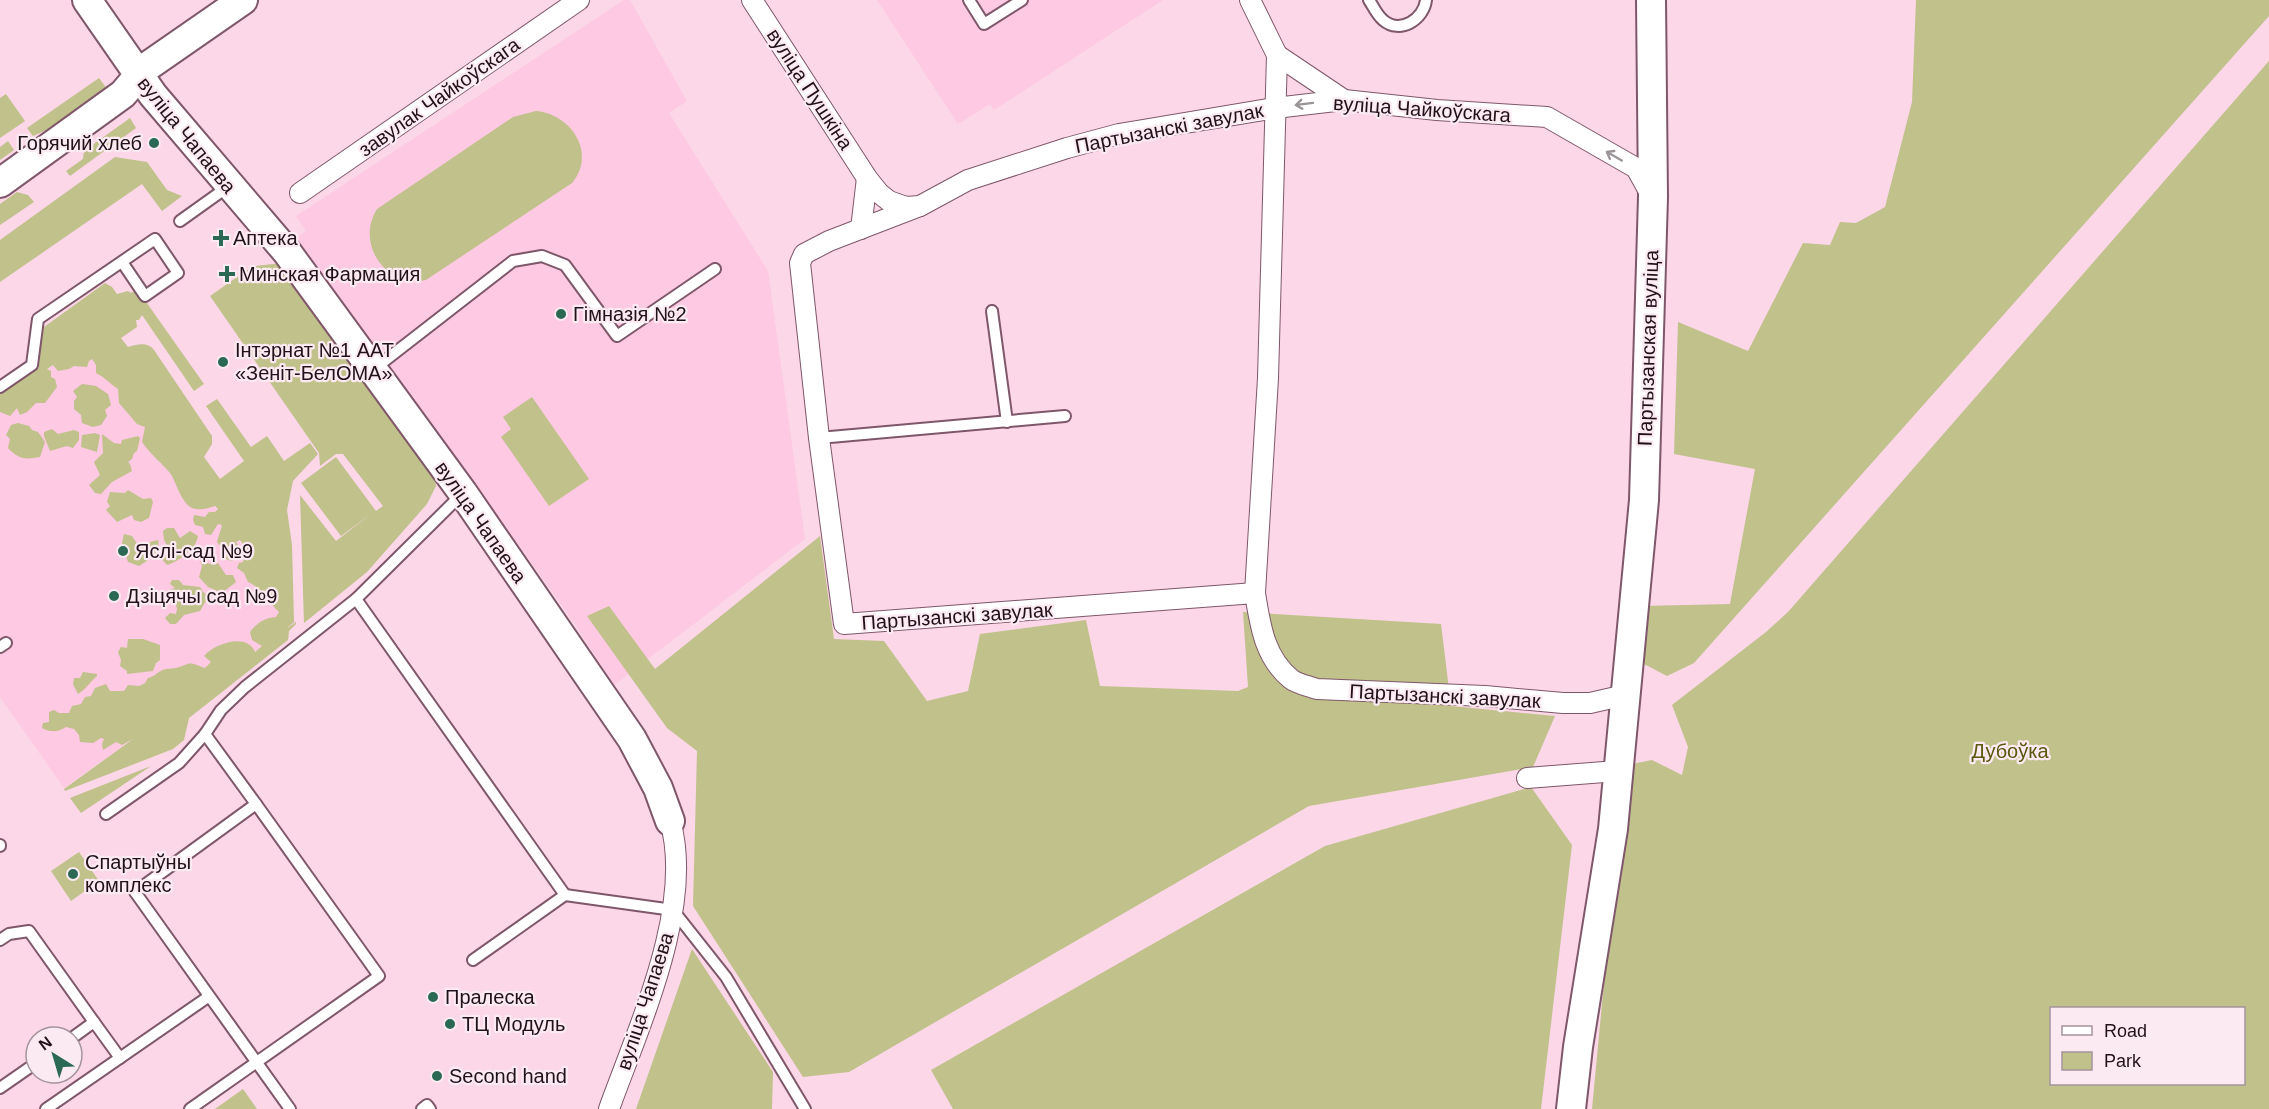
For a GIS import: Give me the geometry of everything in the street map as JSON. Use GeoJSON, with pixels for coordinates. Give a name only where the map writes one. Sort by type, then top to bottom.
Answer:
{"type":"FeatureCollection","features":[{"type":"Feature","properties":{"kind":"main road","name":"вуліца Чапаева"},"geometry":{"type":"LineString","coordinates":[[87,0],[138,76],[287,252],[463,493],[632,739],[652,776],[670,821]]}},
{"type":"Feature","properties":{"kind":"main road"},"geometry":{"type":"LineString","coordinates":[[0,183],[123,94],[145,68],[243,0]]}},
{"type":"Feature","properties":{"kind":"main road","name":"Партызанская вуліца"},"geometry":{"type":"LineString","coordinates":[[1571,1109],[1578,1047],[1613,829],[1644,501],[1653,197],[1652,0]]}},
{"type":"Feature","properties":{"kind":"street","name":"завулак Чайкоўскага"},"geometry":{"type":"LineString","coordinates":[[300,193],[579,0]]}},
{"type":"Feature","properties":{"kind":"street","name":"вуліца Пушкіна"},"geometry":{"type":"LineString","coordinates":[[752,0],[867,178]]}},
{"type":"Feature","properties":{"kind":"street"},"geometry":{"type":"LineString","coordinates":[[1250,0],[1276,55],[1275,108]]}},
{"type":"Feature","properties":{"kind":"street"},"geometry":{"type":"LineString","coordinates":[[1276,55],[1344,100]]}},
{"type":"Feature","properties":{"kind":"street","name":"вуліца Чайкоўскага"},"geometry":{"type":"LineString","coordinates":[[1275,108],[1344,100],[1437,110],[1547,117],[1636,168],[1653,197]]}},
{"type":"Feature","properties":{"kind":"street","name":"Партызанскі завулак"},"geometry":{"type":"LineString","coordinates":[[1255,593],[844,624],[819,438],[800,263],[804,254],[828,241],[920,206],[968,180],[1077,145],[1119,134],[1275,108],[1268,378],[1255,593],[1260,628],[1270,656],[1292,680],[1317,689],[1485,696],[1563,703],[1590,703],[1624,695]]}},
{"type":"Feature","properties":{"kind":"street"},"geometry":{"type":"LineString","coordinates":[[867,178],[889,201],[906,207],[920,206]]}},
{"type":"Feature","properties":{"kind":"street"},"geometry":{"type":"LineString","coordinates":[[861,229],[867,178]]}},
{"type":"Feature","properties":{"kind":"street"},"geometry":{"type":"LineString","coordinates":[[1527,778],[1617,771]]}},
{"type":"Feature","properties":{"kind":"street","name":"вуліца Чапаева"},"geometry":{"type":"LineString","coordinates":[[609,1109],[660,964],[673,910],[676,866],[675,843],[670,821]]}},
{"type":"Feature","properties":{"kind":"lane"},"geometry":{"type":"LineString","coordinates":[[969,0],[984,24],[1022,0]]}},
{"type":"Feature","properties":{"kind":"lane"},"geometry":{"type":"LineString","coordinates":[[1369,0],[1383,20],[1393,26],[1406,25],[1418,18],[1425,9],[1426,0]]}},
{"type":"Feature","properties":{"kind":"lane"},"geometry":{"type":"LineString","coordinates":[[180,221],[229,186]]}},
{"type":"Feature","properties":{"kind":"lane"},"geometry":{"type":"LineString","coordinates":[[0,387],[32,365],[38,319],[155,239],[178,273],[145,296],[122,262]]}},
{"type":"Feature","properties":{"kind":"lane"},"geometry":{"type":"LineString","coordinates":[[373,370],[513,261],[542,256],[565,265],[617,336],[715,269]]}},
{"type":"Feature","properties":{"kind":"lane"},"geometry":{"type":"LineString","coordinates":[[992,311],[1007,422]]}},
{"type":"Feature","properties":{"kind":"lane"},"geometry":{"type":"LineString","coordinates":[[819,438],[1065,416]]}},
{"type":"Feature","properties":{"kind":"lane"},"geometry":{"type":"LineString","coordinates":[[106,814],[179,763],[205,734],[221,710],[245,687],[356,599],[463,493]]}},
{"type":"Feature","properties":{"kind":"lane"},"geometry":{"type":"LineString","coordinates":[[356,599],[565,895]]}},
{"type":"Feature","properties":{"kind":"lane"},"geometry":{"type":"LineString","coordinates":[[190,1109],[379,976],[205,734]]}},
{"type":"Feature","properties":{"kind":"lane"},"geometry":{"type":"LineString","coordinates":[[256,804],[135,892],[290,1109]]}},
{"type":"Feature","properties":{"kind":"lane"},"geometry":{"type":"LineString","coordinates":[[473,960],[565,895],[673,910],[726,977],[805,1109]]}},
{"type":"Feature","properties":{"kind":"lane"},"geometry":{"type":"LineString","coordinates":[[0,940],[9,934],[29,931],[120,1058]]}},
{"type":"Feature","properties":{"kind":"lane"},"geometry":{"type":"LineString","coordinates":[[46,1109],[208,997]]}},
{"type":"Feature","properties":{"kind":"lane"},"geometry":{"type":"LineString","coordinates":[[84,1029],[94,1022]]}},
{"type":"Feature","properties":{"kind":"lane"},"geometry":{"type":"LineString","coordinates":[[0,1088],[24,1071]]}},
{"type":"Feature","properties":{"kind":"lane"},"geometry":{"type":"LineString","coordinates":[[422,1109],[427,1106],[430,1109]]}},
{"type":"Feature","properties":{"kind":"shaded area","name":"Гімназія №2"},"geometry":{"type":"Polygon","coordinates":[[[624,0],[630,0],[687,101],[669,113],[768,271],[805,539],[614,685],[572,620],[481,492],[294,240],[306,231],[296,216],[624,0]]]}},
{"type":"Feature","properties":{"kind":"shaded area"},"geometry":{"type":"Polygon","coordinates":[[[877,0],[1163,0],[994,110],[990,104],[958,124],[877,0]]]}},
{"type":"Feature","properties":{"kind":"shaded area","name":"Яслі-сад №9"},"geometry":{"type":"Polygon","coordinates":[[[94,336],[296,622],[64,788],[0,697],[0,403],[94,336]]]}},
{"type":"Feature","properties":{"kind":"green space"},"geometry":{"type":"Polygon","coordinates":[[[1916,0],[2269,0],[2269,16],[1694,663],[1667,676],[1644,664],[1642,606],[1730,604],[1755,469],[1674,454],[1678,322],[1748,351],[1803,243],[1830,245],[1840,222],[1856,223],[1885,207],[1912,102],[1916,0]]]}},
{"type":"Feature","properties":{"kind":"green space","name":"Дубоўка"},"geometry":{"type":"Polygon","coordinates":[[[2269,61],[2269,1109],[1592,1109],[1627,765],[1652,760],[1682,775],[1688,747],[1672,705],[1766,632],[1788,612],[2269,61]]]}},
{"type":"Feature","properties":{"kind":"green space"},"geometry":{"type":"Polygon","coordinates":[[[99,78],[110,93],[72,119],[33,136],[27,128],[99,78]]]}},
{"type":"Feature","properties":{"kind":"green space"},"geometry":{"type":"Polygon","coordinates":[[[6,94],[25,121],[0,138],[0,98],[6,94]]]}},
{"type":"Feature","properties":{"kind":"green space"},"geometry":{"type":"Polygon","coordinates":[[[536,111],[560,119],[576,137],[581,148],[582,160],[572,183],[426,280],[412,281],[398,277],[387,270],[378,261],[372,249],[371,222],[377,209],[513,117],[536,111]]]}},
{"type":"Feature","properties":{"kind":"green space"},"geometry":{"type":"Polygon","coordinates":[[[130,118],[136,128],[70,176],[66,171],[83,159],[84,151],[130,118]]]}},
{"type":"Feature","properties":{"kind":"green space"},"geometry":{"type":"Polygon","coordinates":[[[8,141],[14,150],[0,160],[0,147],[8,141]]]}},
{"type":"Feature","properties":{"kind":"green space"},"geometry":{"type":"Polygon","coordinates":[[[115,157],[147,162],[167,190],[182,196],[162,211],[142,184],[0,282],[0,240],[115,157]]]}},
{"type":"Feature","properties":{"kind":"green space"},"geometry":{"type":"Polygon","coordinates":[[[17,192],[28,195],[34,202],[0,225],[0,204],[17,192]]]}},
{"type":"Feature","properties":{"kind":"green space"},"geometry":{"type":"Polygon","coordinates":[[[283,263],[435,477],[436,486],[427,504],[367,572],[304,623],[300,495],[336,541],[371,514],[341,536],[301,483],[336,457],[376,511],[383,506],[343,454],[336,454],[320,466],[319,453],[210,296],[253,266],[283,263]]]}},
{"type":"Feature","properties":{"kind":"green space"},"geometry":{"type":"Polygon","coordinates":[[[105,283],[117,294],[128,291],[131,293],[137,289],[204,384],[194,391],[142,315],[139,320],[136,320],[137,327],[121,338],[128,347],[145,345],[154,350],[212,436],[212,444],[204,457],[220,479],[244,461],[206,406],[217,399],[251,447],[267,436],[284,461],[310,443],[318,454],[293,481],[287,510],[292,545],[294,622],[286,629],[296,622],[289,631],[288,640],[189,718],[184,740],[173,749],[65,791],[64,789],[133,739],[122,745],[116,742],[103,750],[104,739],[101,738],[93,743],[80,742],[79,735],[74,729],[66,727],[51,731],[42,728],[43,723],[49,722],[49,712],[54,710],[59,713],[69,713],[72,706],[81,704],[85,697],[91,696],[95,688],[106,684],[110,691],[124,691],[128,685],[139,686],[164,669],[190,664],[205,668],[211,662],[204,656],[222,644],[245,642],[255,652],[262,646],[252,640],[250,632],[261,622],[276,617],[279,612],[237,568],[239,563],[243,562],[245,555],[250,555],[240,540],[236,542],[240,549],[238,557],[232,561],[223,558],[222,548],[217,542],[222,525],[218,524],[211,535],[205,534],[203,527],[195,525],[194,515],[205,517],[209,512],[215,512],[218,509],[215,506],[195,509],[185,502],[170,473],[142,442],[145,427],[137,424],[119,403],[118,389],[96,373],[96,365],[92,359],[87,367],[74,366],[58,371],[53,365],[47,369],[51,371],[51,377],[55,379],[57,387],[45,403],[36,403],[20,415],[17,408],[10,416],[0,412],[0,392],[36,369],[44,327],[105,283]]]}},
{"type":"Feature","properties":{"kind":"green space"},"geometry":{"type":"Polygon","coordinates":[[[82,384],[96,386],[108,394],[111,405],[105,410],[107,416],[101,425],[93,427],[82,423],[81,415],[74,409],[74,401],[77,397],[73,391],[82,384]]]}},
{"type":"Feature","properties":{"kind":"green space"},"geometry":{"type":"Polygon","coordinates":[[[532,397],[589,479],[549,506],[501,437],[511,429],[503,417],[532,397]]]}},
{"type":"Feature","properties":{"kind":"green space"},"geometry":{"type":"Polygon","coordinates":[[[18,423],[38,432],[45,442],[40,457],[22,458],[8,448],[10,439],[6,435],[11,425],[18,423]]]}},
{"type":"Feature","properties":{"kind":"green space"},"geometry":{"type":"Polygon","coordinates":[[[52,429],[58,434],[74,430],[79,432],[79,440],[73,448],[67,446],[50,451],[44,432],[52,429]]]}},
{"type":"Feature","properties":{"kind":"green space"},"geometry":{"type":"Polygon","coordinates":[[[95,433],[100,435],[97,452],[81,447],[82,435],[95,433]]]}},
{"type":"Feature","properties":{"kind":"green space"},"geometry":{"type":"Polygon","coordinates":[[[102,434],[114,443],[121,444],[122,440],[138,436],[140,438],[137,451],[128,462],[132,471],[112,482],[101,494],[95,493],[89,485],[100,475],[94,462],[103,453],[102,434]]]}},
{"type":"Feature","properties":{"kind":"green space"},"geometry":{"type":"Polygon","coordinates":[[[128,490],[143,499],[151,498],[153,502],[149,518],[141,522],[134,520],[132,515],[117,522],[106,510],[110,506],[107,502],[110,492],[125,493],[128,490]]]}},
{"type":"Feature","properties":{"kind":"green space"},"geometry":{"type":"Polygon","coordinates":[[[167,528],[174,528],[180,538],[190,531],[198,536],[194,546],[186,554],[167,565],[160,557],[163,550],[169,549],[164,540],[163,531],[167,528]]]}},
{"type":"Feature","properties":{"kind":"green space"},"geometry":{"type":"Polygon","coordinates":[[[124,534],[132,536],[138,545],[158,540],[156,553],[139,566],[128,562],[122,543],[124,534]]]}},
{"type":"Feature","properties":{"kind":"green space"},"geometry":{"type":"Polygon","coordinates":[[[820,536],[834,639],[884,641],[927,701],[968,691],[980,634],[1086,620],[1100,686],[1238,691],[1248,687],[1243,612],[1441,624],[1451,706],[1555,716],[1533,767],[1309,806],[849,1072],[803,1077],[693,906],[697,751],[667,728],[587,616],[609,606],[655,669],[820,536]]]}},
{"type":"Feature","properties":{"kind":"green space"},"geometry":{"type":"Polygon","coordinates":[[[200,561],[214,565],[218,563],[226,575],[233,575],[236,582],[222,593],[208,587],[199,577],[202,566],[200,561]]]}},
{"type":"Feature","properties":{"kind":"green space"},"geometry":{"type":"Polygon","coordinates":[[[172,580],[179,580],[183,585],[200,587],[209,596],[200,611],[184,615],[176,624],[170,624],[165,618],[170,613],[176,614],[177,609],[175,601],[170,601],[164,595],[166,591],[175,588],[170,584],[172,580]]]}},
{"type":"Feature","properties":{"kind":"green space"},"geometry":{"type":"Polygon","coordinates":[[[128,639],[143,639],[160,645],[160,660],[153,671],[127,674],[127,671],[120,666],[121,660],[118,652],[121,647],[127,648],[128,639]]]}},
{"type":"Feature","properties":{"kind":"green space"},"geometry":{"type":"Polygon","coordinates":[[[83,672],[97,674],[97,676],[78,694],[73,684],[74,678],[80,678],[83,672]]]}},
{"type":"Feature","properties":{"kind":"green space"},"geometry":{"type":"Polygon","coordinates":[[[151,766],[81,813],[70,798],[151,766]]]}},
{"type":"Feature","properties":{"kind":"green space"},"geometry":{"type":"Polygon","coordinates":[[[1531,787],[1572,845],[1541,1109],[953,1109],[931,1070],[1325,846],[1531,787]]]}},
{"type":"Feature","properties":{"kind":"green space","name":"Спартыўны комплекс"},"geometry":{"type":"Polygon","coordinates":[[[79,852],[99,881],[71,901],[51,871],[79,852]]]}},
{"type":"Feature","properties":{"kind":"green space"},"geometry":{"type":"Polygon","coordinates":[[[692,949],[773,1072],[772,1109],[636,1109],[692,949]]]}},
{"type":"Feature","properties":{"kind":"green space"},"geometry":{"type":"Polygon","coordinates":[[[243,1089],[257,1109],[215,1109],[243,1089]]]}},
{"type":"Feature","properties":{"kind":"place","name":"Горячий хлеб"},"geometry":{"type":"Point","coordinates":[154,143]}},
{"type":"Feature","properties":{"kind":"place","name":"Аптека"},"geometry":{"type":"Point","coordinates":[221,238]}},
{"type":"Feature","properties":{"kind":"place","name":"Минская Фармация"},"geometry":{"type":"Point","coordinates":[227,274]}},
{"type":"Feature","properties":{"kind":"place","name":"Гімназія №2"},"geometry":{"type":"Point","coordinates":[561,314]}},
{"type":"Feature","properties":{"kind":"place","name":"Інтэрнат №1 ААТ «Зеніт-БелОМА»"},"geometry":{"type":"Point","coordinates":[223,362]}},
{"type":"Feature","properties":{"kind":"place","name":"Яслі-сад №9"},"geometry":{"type":"Point","coordinates":[123,551]}},
{"type":"Feature","properties":{"kind":"place","name":"Дзіцячы сад №9"},"geometry":{"type":"Point","coordinates":[114,596]}},
{"type":"Feature","properties":{"kind":"place","name":"Спартыўны комплекс"},"geometry":{"type":"Point","coordinates":[73,874]}},
{"type":"Feature","properties":{"kind":"place","name":"Пралеска"},"geometry":{"type":"Point","coordinates":[433,997]}},
{"type":"Feature","properties":{"kind":"place","name":"ТЦ Модуль"},"geometry":{"type":"Point","coordinates":[450,1024]}},
{"type":"Feature","properties":{"kind":"place","name":"Second hand"},"geometry":{"type":"Point","coordinates":[437,1076]}}]}
